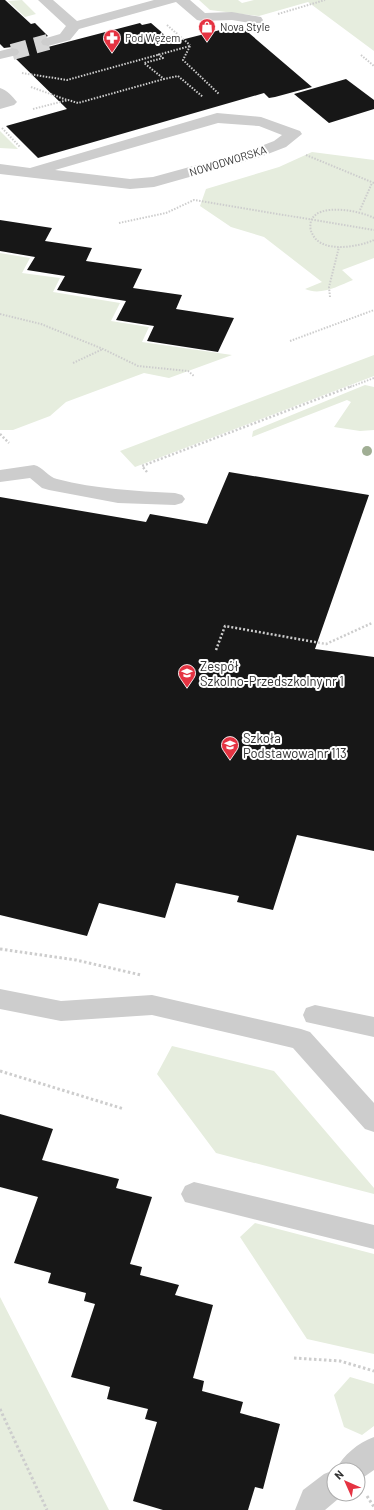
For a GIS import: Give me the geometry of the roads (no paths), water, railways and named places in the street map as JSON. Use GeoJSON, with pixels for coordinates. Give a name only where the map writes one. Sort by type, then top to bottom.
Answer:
{"type":"FeatureCollection","features":[{"type":"Feature","properties":{"kind":"street"},"geometry":{"type":"LineString","coordinates":[[45,0],[74,26]]}},
{"type":"Feature","properties":{"kind":"street"},"geometry":{"type":"LineString","coordinates":[[48,42],[65,37],[74,26],[170,0]]}},
{"type":"Feature","properties":{"kind":"street"},"geometry":{"type":"LineString","coordinates":[[181,0],[202,17],[232,16],[256,20]]}},
{"type":"Feature","properties":{"kind":"street"},"geometry":{"type":"LineString","coordinates":[[0,93],[9,102],[0,104]]}},
{"type":"Feature","properties":{"kind":"street","name":"NOWODWORSKA"},"geometry":{"type":"LineString","coordinates":[[0,170],[32,172],[130,184],[156,189],[254,154],[300,135],[261,122],[216,118],[32,172]]}},
{"type":"Feature","properties":{"kind":"street"},"geometry":{"type":"LineString","coordinates":[[0,476],[34,471],[49,484],[118,497],[175,499]]}},
{"type":"Feature","properties":{"kind":"street"},"geometry":{"type":"LineString","coordinates":[[0,999],[61,1011],[152,1005],[301,1039],[374,1121]]}},
{"type":"Feature","properties":{"kind":"street"},"geometry":{"type":"LineString","coordinates":[[315,1015],[374,1027]]}},
{"type":"Feature","properties":{"kind":"street"},"geometry":{"type":"LineString","coordinates":[[194,1194],[374,1237]]}},
{"type":"Feature","properties":{"kind":"street"},"geometry":{"type":"LineString","coordinates":[[361,1462],[374,1451]]}},
{"type":"Feature","properties":{"kind":"street"},"geometry":{"type":"LineString","coordinates":[[310,1510],[313,1500],[326,1490]]}},
{"type":"Feature","properties":{"kind":"tunnel"},"geometry":{"type":"LineString","coordinates":[[12,52],[48,42]]}},
{"type":"Feature","properties":{"kind":"place","name":"Nova Style"},"geometry":{"type":"Point","coordinates":[207,42]}},
{"type":"Feature","properties":{"kind":"place","name":"Pod Wężem"},"geometry":{"type":"Point","coordinates":[112,53]}},
{"type":"Feature","properties":{"kind":"place","name":"Zespół Szkolno-Przedszkolny nr 1"},"geometry":{"type":"Point","coordinates":[187,688]}},
{"type":"Feature","properties":{"kind":"place","name":"Szkoła Podstawowa nr 113"},"geometry":{"type":"Point","coordinates":[230,760]}}]}
